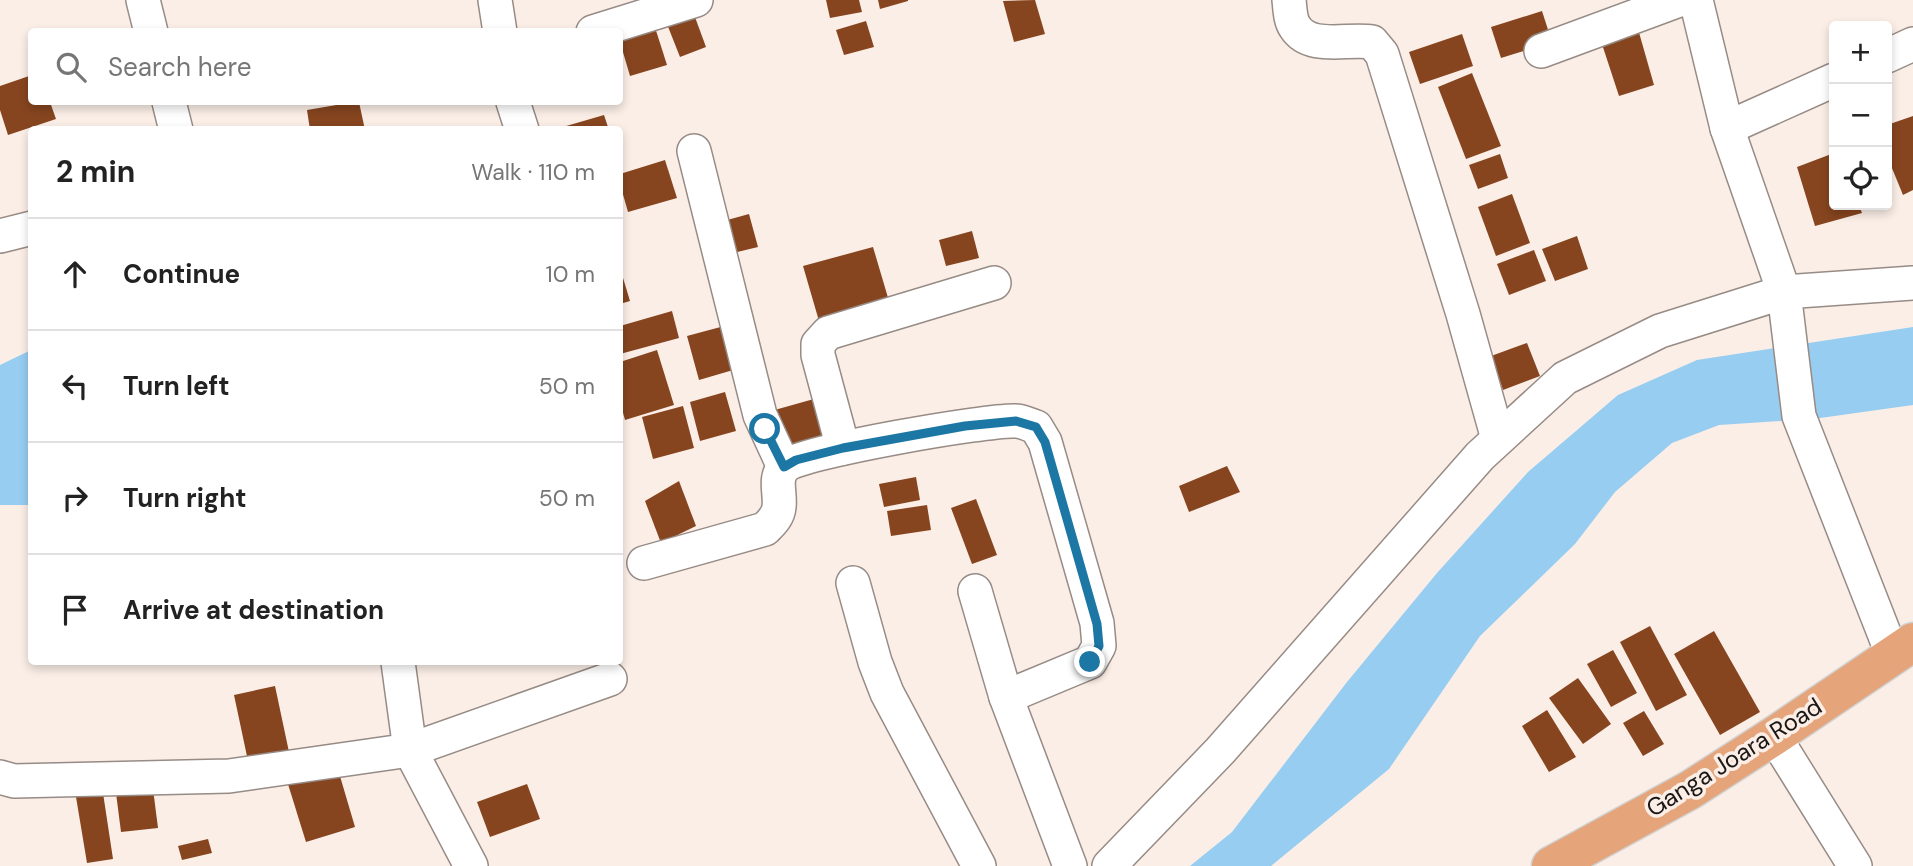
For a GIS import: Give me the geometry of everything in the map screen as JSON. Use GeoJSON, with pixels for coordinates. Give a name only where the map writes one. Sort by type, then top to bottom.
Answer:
{"type":"FeatureCollection","features":[{"type":"Feature","properties":{"kind":"main road","name":"Ganga Joara Road"},"geometry":{"type":"LineString","coordinates":[[1551,866],[1690,790],[1903,649]]}},
{"type":"Feature","properties":{"kind":"street"},"geometry":{"type":"LineString","coordinates":[[144,0],[150,28]]}},
{"type":"Feature","properties":{"kind":"street"},"geometry":{"type":"LineString","coordinates":[[495,0],[499,28]]}},
{"type":"Feature","properties":{"kind":"street"},"geometry":{"type":"LineString","coordinates":[[606,28],[696,0]]}},
{"type":"Feature","properties":{"kind":"street"},"geometry":{"type":"LineString","coordinates":[[1289,0],[1293,25],[1304,37],[1324,42],[1372,42],[1382,54],[1463,314],[1498,439]]}},
{"type":"Feature","properties":{"kind":"street"},"geometry":{"type":"LineString","coordinates":[[1541,51],[1679,0]]}},
{"type":"Feature","properties":{"kind":"street"},"geometry":{"type":"LineString","coordinates":[[1696,0],[1727,128],[1785,304],[1799,416],[1903,649]]}},
{"type":"Feature","properties":{"kind":"street"},"geometry":{"type":"LineString","coordinates":[[1892,54],[1913,44]]}},
{"type":"Feature","properties":{"kind":"street"},"geometry":{"type":"LineString","coordinates":[[1727,128],[1829,82]]}},
{"type":"Feature","properties":{"kind":"street"},"geometry":{"type":"LineString","coordinates":[[170,105],[175,126]]}},
{"type":"Feature","properties":{"kind":"street"},"geometry":{"type":"LineString","coordinates":[[514,105],[521,126]]}},
{"type":"Feature","properties":{"kind":"street"},"geometry":{"type":"LineString","coordinates":[[694,151],[760,415],[784,467]]}},
{"type":"Feature","properties":{"kind":"street"},"geometry":{"type":"LineString","coordinates":[[0,236],[28,229]]}},
{"type":"Feature","properties":{"kind":"street"},"geometry":{"type":"LineString","coordinates":[[843,448],[818,355],[818,344],[828,332],[994,283]]}},
{"type":"Feature","properties":{"kind":"street"},"geometry":{"type":"LineString","coordinates":[[1109,866],[1220,751],[1480,456],[1566,378],[1660,331],[1785,304],[1913,283]]}},
{"type":"Feature","properties":{"kind":"street"},"geometry":{"type":"LineString","coordinates":[[644,563],[765,529],[775,519],[779,507],[778,481],[784,467],[796,460],[843,448],[965,426],[1016,421],[1036,427],[1045,442],[1097,624],[1099,646],[1090,662],[1006,697]]}},
{"type":"Feature","properties":{"kind":"street"},"geometry":{"type":"LineString","coordinates":[[853,583],[875,662],[887,693],[979,866]]}},
{"type":"Feature","properties":{"kind":"street"},"geometry":{"type":"LineString","coordinates":[[975,591],[1006,697],[1070,866]]}},
{"type":"Feature","properties":{"kind":"street"},"geometry":{"type":"LineString","coordinates":[[398,665],[410,750],[471,866]]}},
{"type":"Feature","properties":{"kind":"street"},"geometry":{"type":"LineString","coordinates":[[0,777],[14,781],[229,776],[410,750],[610,679]]}},
{"type":"Feature","properties":{"kind":"street"},"geometry":{"type":"LineString","coordinates":[[1774,736],[1855,866]]}},
{"type":"Feature","properties":{"kind":"water"},"geometry":{"type":"Polygon","coordinates":[[[1913,327],[1913,405],[1813,419],[1719,425],[1672,443],[1615,492],[1575,544],[1480,636],[1389,769],[1271,866],[1190,866],[1232,832],[1347,682],[1437,573],[1528,472],[1618,395],[1697,360],[1913,327]]]}},
{"type":"Feature","properties":{"kind":"water"},"geometry":{"type":"Polygon","coordinates":[[[28,351],[28,505],[0,505],[0,365],[28,351]]]}},
{"type":"Feature","properties":{"kind":"building"},"geometry":{"type":"Polygon","coordinates":[[[826,0],[859,0],[862,12],[830,18],[826,0]]]}},
{"type":"Feature","properties":{"kind":"building"},"geometry":{"type":"Polygon","coordinates":[[[878,0],[908,0],[908,1],[880,9],[878,0]]]}},
{"type":"Feature","properties":{"kind":"building"},"geometry":{"type":"Polygon","coordinates":[[[1035,0],[1045,34],[1014,42],[1003,1],[1035,0]]]}},
{"type":"Feature","properties":{"kind":"building"},"geometry":{"type":"Polygon","coordinates":[[[692,9],[706,47],[680,57],[665,19],[692,9]]]}},
{"type":"Feature","properties":{"kind":"building"},"geometry":{"type":"Polygon","coordinates":[[[1542,11],[1552,42],[1501,58],[1491,27],[1542,11]]]}},
{"type":"Feature","properties":{"kind":"building"},"geometry":{"type":"Polygon","coordinates":[[[652,18],[667,65],[630,76],[623,52],[623,31],[652,18]]]}},
{"type":"Feature","properties":{"kind":"building"},"geometry":{"type":"Polygon","coordinates":[[[866,21],[874,47],[844,55],[836,30],[866,21]]]}},
{"type":"Feature","properties":{"kind":"building"},"geometry":{"type":"Polygon","coordinates":[[[1636,22],[1654,85],[1619,96],[1599,35],[1636,22]]]}},
{"type":"Feature","properties":{"kind":"building"},"geometry":{"type":"Polygon","coordinates":[[[1462,34],[1473,66],[1420,84],[1409,52],[1462,34]]]}},
{"type":"Feature","properties":{"kind":"building"},"geometry":{"type":"Polygon","coordinates":[[[1472,73],[1501,146],[1466,159],[1438,87],[1472,73]]]}},
{"type":"Feature","properties":{"kind":"building"},"geometry":{"type":"Polygon","coordinates":[[[28,76],[28,105],[51,105],[56,119],[28,126],[28,128],[8,135],[0,110],[0,86],[28,76]]]}},
{"type":"Feature","properties":{"kind":"building"},"geometry":{"type":"Polygon","coordinates":[[[336,105],[360,105],[364,126],[309,126],[307,110],[336,105]]]}},
{"type":"Feature","properties":{"kind":"building"},"geometry":{"type":"Polygon","coordinates":[[[604,115],[608,126],[566,126],[604,115]]]}},
{"type":"Feature","properties":{"kind":"building"},"geometry":{"type":"Polygon","coordinates":[[[1913,116],[1913,190],[1903,195],[1892,168],[1892,123],[1913,116]]]}},
{"type":"Feature","properties":{"kind":"building"},"geometry":{"type":"Polygon","coordinates":[[[1500,154],[1508,178],[1478,189],[1469,165],[1500,154]]]}},
{"type":"Feature","properties":{"kind":"building"},"geometry":{"type":"Polygon","coordinates":[[[1829,155],[1829,210],[1861,210],[1862,213],[1815,226],[1797,167],[1829,155]]]}},
{"type":"Feature","properties":{"kind":"building"},"geometry":{"type":"Polygon","coordinates":[[[665,160],[677,198],[628,212],[623,194],[623,173],[665,160]]]}},
{"type":"Feature","properties":{"kind":"building"},"geometry":{"type":"Polygon","coordinates":[[[1512,194],[1530,243],[1496,256],[1478,207],[1512,194]]]}},
{"type":"Feature","properties":{"kind":"building"},"geometry":{"type":"Polygon","coordinates":[[[749,214],[758,247],[729,254],[720,222],[749,214]]]}},
{"type":"Feature","properties":{"kind":"building"},"geometry":{"type":"Polygon","coordinates":[[[972,231],[979,258],[946,266],[939,240],[972,231]]]}},
{"type":"Feature","properties":{"kind":"building"},"geometry":{"type":"Polygon","coordinates":[[[1577,236],[1588,269],[1555,281],[1542,249],[1577,236]]]}},
{"type":"Feature","properties":{"kind":"building"},"geometry":{"type":"Polygon","coordinates":[[[873,247],[889,301],[819,321],[803,266],[873,247]]]}},
{"type":"Feature","properties":{"kind":"building"},"geometry":{"type":"Polygon","coordinates":[[[1534,250],[1546,281],[1509,295],[1497,264],[1534,250]]]}},
{"type":"Feature","properties":{"kind":"building"},"geometry":{"type":"Polygon","coordinates":[[[623,278],[630,301],[623,303],[623,278]]]}},
{"type":"Feature","properties":{"kind":"building"},"geometry":{"type":"Polygon","coordinates":[[[672,311],[679,338],[623,353],[623,325],[672,311]]]}},
{"type":"Feature","properties":{"kind":"building"},"geometry":{"type":"Polygon","coordinates":[[[728,325],[740,368],[699,380],[687,336],[728,325]]]}},
{"type":"Feature","properties":{"kind":"building"},"geometry":{"type":"Polygon","coordinates":[[[1527,343],[1540,376],[1503,390],[1491,356],[1527,343]]]}},
{"type":"Feature","properties":{"kind":"building"},"geometry":{"type":"Polygon","coordinates":[[[657,350],[674,405],[625,420],[623,361],[657,350]]]}},
{"type":"Feature","properties":{"kind":"building"},"geometry":{"type":"Polygon","coordinates":[[[725,392],[736,431],[700,441],[690,402],[725,392]]]}},
{"type":"Feature","properties":{"kind":"building"},"geometry":{"type":"Polygon","coordinates":[[[821,397],[831,435],[782,448],[771,411],[821,397]]]}},
{"type":"Feature","properties":{"kind":"building"},"geometry":{"type":"Polygon","coordinates":[[[683,406],[694,448],[653,459],[642,417],[683,406]]]}},
{"type":"Feature","properties":{"kind":"building"},"geometry":{"type":"Polygon","coordinates":[[[1227,466],[1240,492],[1189,512],[1179,486],[1227,466]]]}},
{"type":"Feature","properties":{"kind":"building"},"geometry":{"type":"Polygon","coordinates":[[[916,477],[920,500],[884,507],[879,484],[916,477]]]}},
{"type":"Feature","properties":{"kind":"building"},"geometry":{"type":"Polygon","coordinates":[[[679,481],[696,526],[661,543],[645,501],[679,481]]]}},
{"type":"Feature","properties":{"kind":"building"},"geometry":{"type":"Polygon","coordinates":[[[976,499],[997,555],[972,564],[951,508],[976,499]]]}},
{"type":"Feature","properties":{"kind":"building"},"geometry":{"type":"Polygon","coordinates":[[[927,505],[931,530],[891,536],[887,511],[927,505]]]}},
{"type":"Feature","properties":{"kind":"building"},"geometry":{"type":"Polygon","coordinates":[[[1650,626],[1687,695],[1656,711],[1620,642],[1650,626]]]}},
{"type":"Feature","properties":{"kind":"building"},"geometry":{"type":"Polygon","coordinates":[[[1714,631],[1760,712],[1720,735],[1674,654],[1714,631]]]}},
{"type":"Feature","properties":{"kind":"building"},"geometry":{"type":"Polygon","coordinates":[[[1613,650],[1637,693],[1611,707],[1587,664],[1613,650]]]}},
{"type":"Feature","properties":{"kind":"building"},"geometry":{"type":"Polygon","coordinates":[[[1578,678],[1611,724],[1583,744],[1549,698],[1578,678]]]}},
{"type":"Feature","properties":{"kind":"building"},"geometry":{"type":"Polygon","coordinates":[[[275,686],[289,752],[248,761],[234,695],[275,686]]]}},
{"type":"Feature","properties":{"kind":"building"},"geometry":{"type":"Polygon","coordinates":[[[1547,710],[1576,757],[1549,772],[1522,726],[1547,710]]]}},
{"type":"Feature","properties":{"kind":"building"},"geometry":{"type":"Polygon","coordinates":[[[1644,711],[1664,744],[1643,756],[1623,723],[1644,711]]]}},
{"type":"Feature","properties":{"kind":"building"},"geometry":{"type":"Polygon","coordinates":[[[337,766],[355,827],[306,842],[287,781],[337,766]]]}},
{"type":"Feature","properties":{"kind":"building"},"geometry":{"type":"Polygon","coordinates":[[[527,784],[540,819],[490,837],[477,802],[527,784]]]}},
{"type":"Feature","properties":{"kind":"building"},"geometry":{"type":"Polygon","coordinates":[[[153,789],[158,828],[121,832],[116,793],[153,789]]]}},
{"type":"Feature","properties":{"kind":"building"},"geometry":{"type":"Polygon","coordinates":[[[103,793],[113,859],[87,863],[76,797],[103,793]]]}},
{"type":"Feature","properties":{"kind":"building"},"geometry":{"type":"Polygon","coordinates":[[[208,839],[212,853],[182,860],[178,846],[208,839]]]}},
{"type":"Feature","properties":{"kind":"route"},"geometry":{"type":"LineString","coordinates":[[765,429],[784,467],[796,460],[843,448],[965,426],[1016,421],[1036,427],[1045,442],[1097,624],[1099,646],[1090,662]]}}]}
